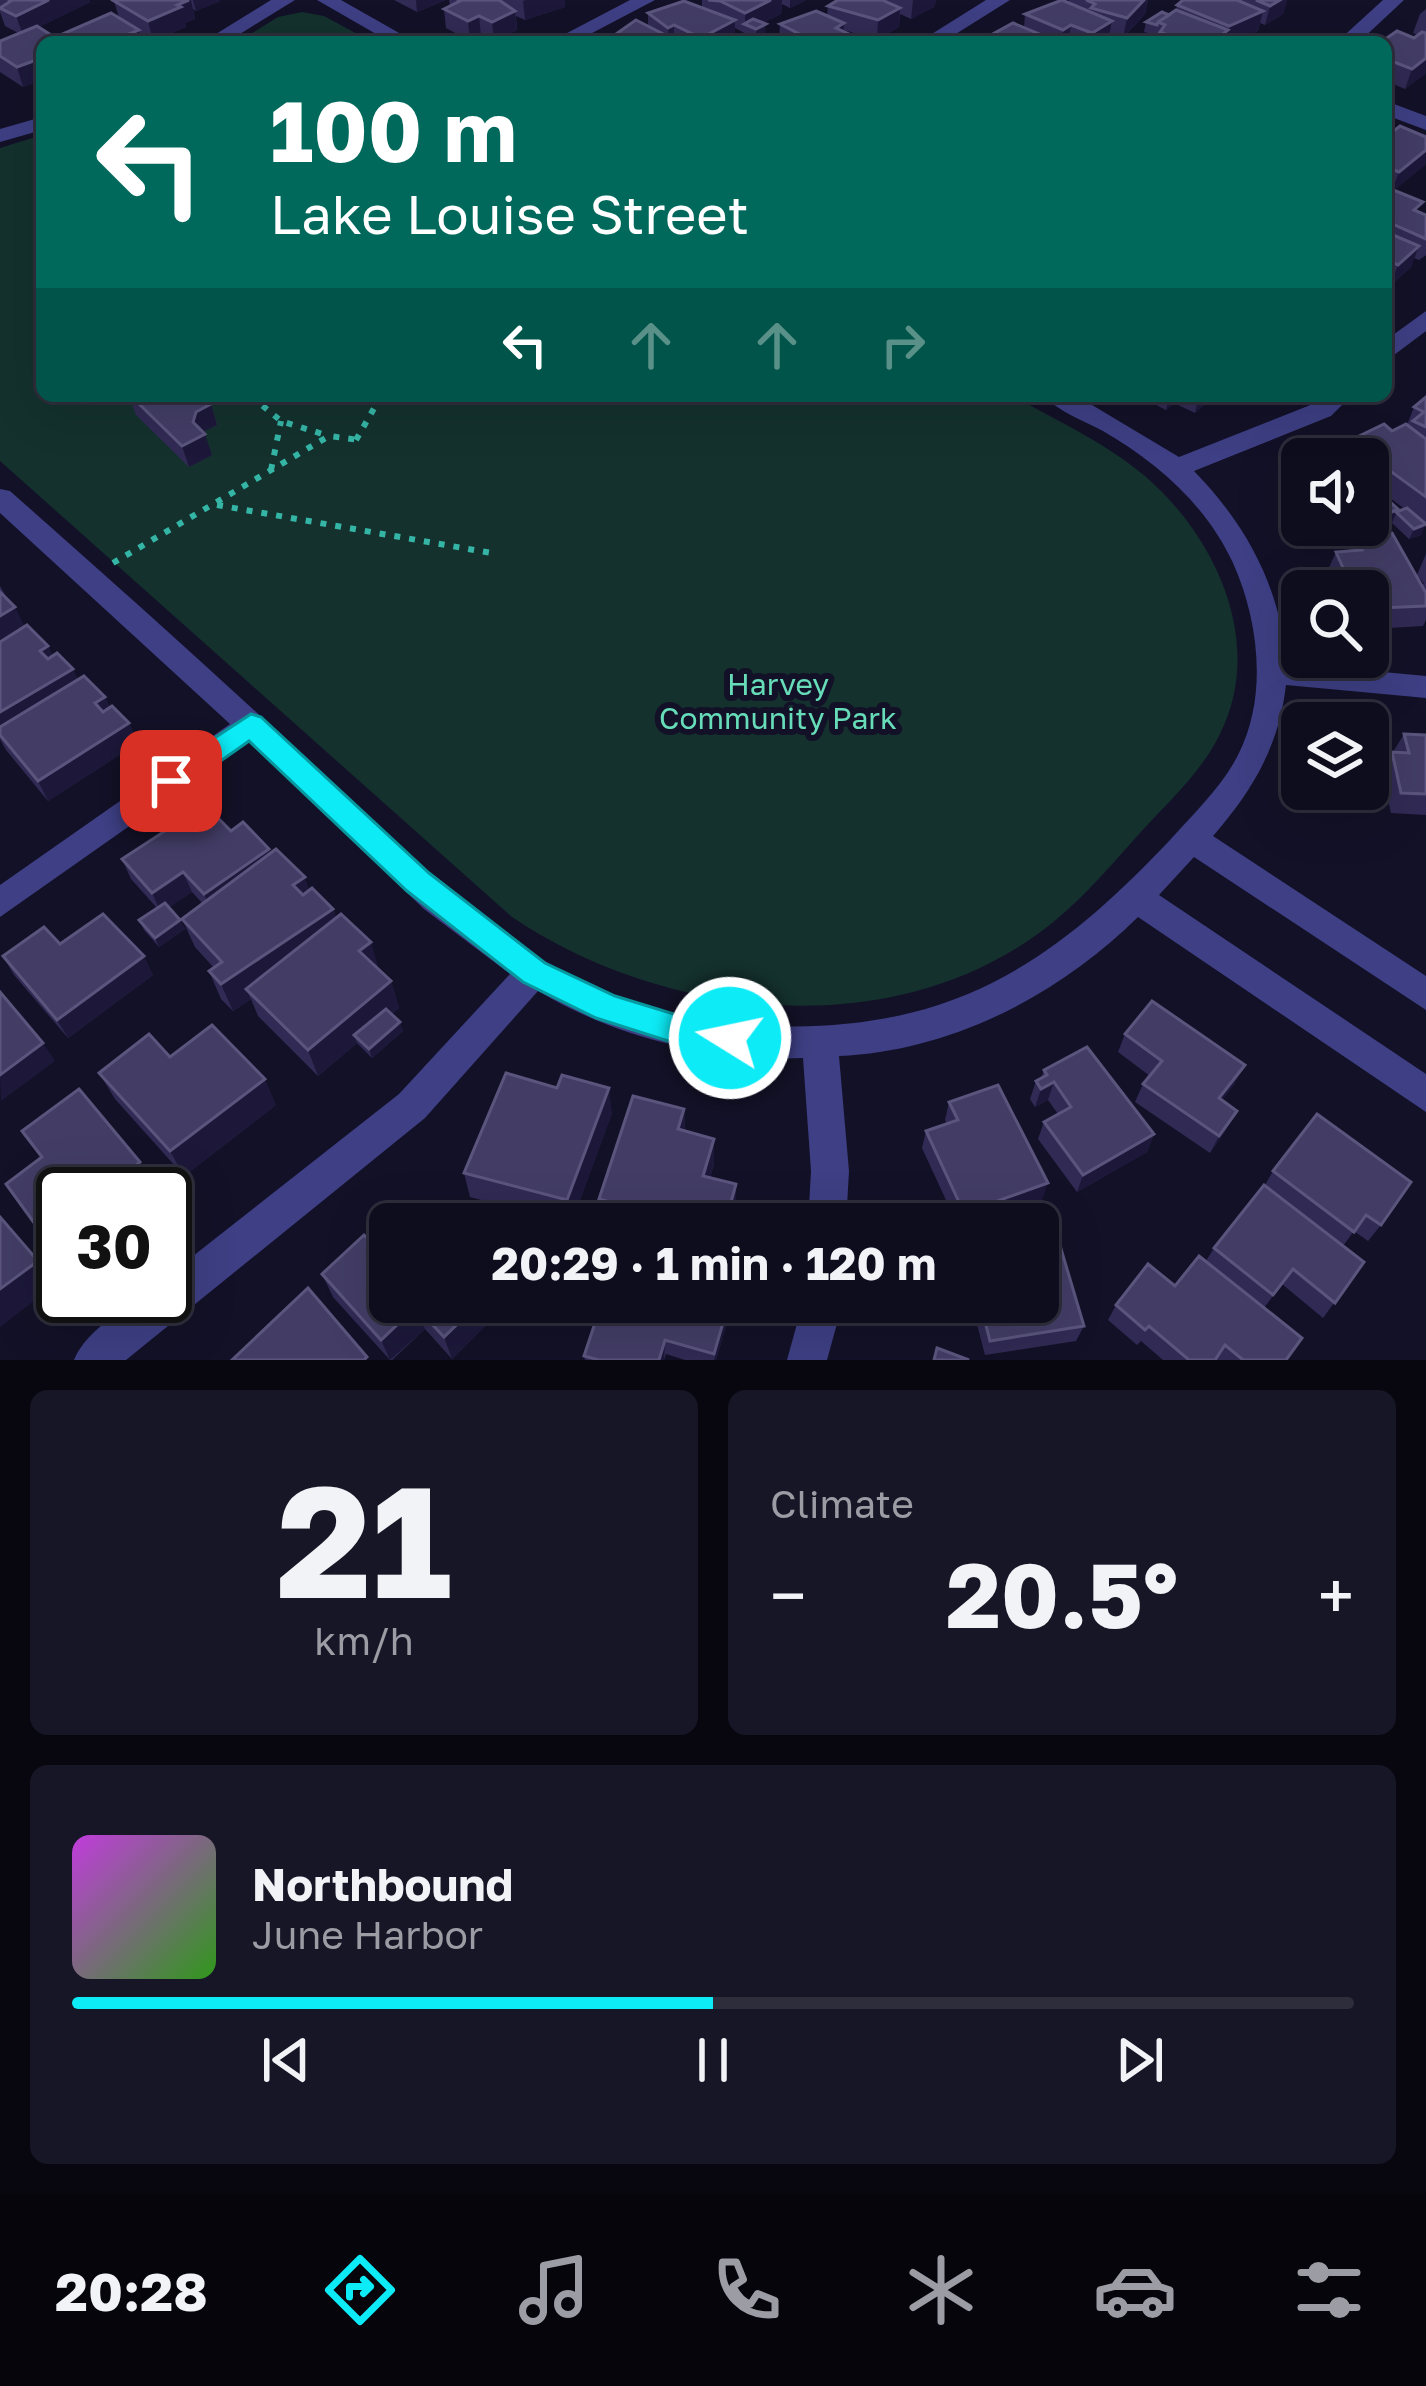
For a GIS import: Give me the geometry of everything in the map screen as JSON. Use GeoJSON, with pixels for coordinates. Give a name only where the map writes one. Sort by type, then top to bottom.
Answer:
{"type":"FeatureCollection","features":[{"type":"Feature","properties":{"kind":"street"},"geometry":{"type":"LineString","coordinates":[[223,36],[285,0]]}},
{"type":"Feature","properties":{"kind":"street"},"geometry":{"type":"LineString","coordinates":[[327,0],[394,36]]}},
{"type":"Feature","properties":{"kind":"street"},"geometry":{"type":"LineString","coordinates":[[572,36],[645,0]]}},
{"type":"Feature","properties":{"kind":"street"},"geometry":{"type":"LineString","coordinates":[[939,36],[1000,0]]}},
{"type":"Feature","properties":{"kind":"street"},"geometry":{"type":"LineString","coordinates":[[1354,36],[1394,0]]}},
{"type":"Feature","properties":{"kind":"street"},"geometry":{"type":"LineString","coordinates":[[1392,110],[1426,124]]}},
{"type":"Feature","properties":{"kind":"street"},"geometry":{"type":"LineString","coordinates":[[4,130],[36,124]]}},
{"type":"Feature","properties":{"kind":"street"},"geometry":{"type":"LineString","coordinates":[[1392,348],[1426,318]]}},
{"type":"Feature","properties":{"kind":"street"},"geometry":{"type":"LineString","coordinates":[[0,498],[14,531],[90,578],[418,882],[534,972],[608,1008],[690,1034],[820,1044],[910,1029],[998,999],[1071,956],[1136,898],[1191,838],[1254,754],[1275,673],[1267,618],[1248,564],[1217,513],[1176,468],[1067,402]]}},
{"type":"Feature","properties":{"kind":"street"},"geometry":{"type":"LineString","coordinates":[[1176,468],[1322,410],[1331,402]]}},
{"type":"Feature","properties":{"kind":"street"},"geometry":{"type":"LineString","coordinates":[[1275,673],[1426,687]]}},
{"type":"Feature","properties":{"kind":"street"},"geometry":{"type":"LineString","coordinates":[[0,903],[251,725]]}},
{"type":"Feature","properties":{"kind":"street"},"geometry":{"type":"LineString","coordinates":[[1191,838],[1426,994]]}},
{"type":"Feature","properties":{"kind":"street"},"geometry":{"type":"LineString","coordinates":[[1136,898],[1426,1095]]}},
{"type":"Feature","properties":{"kind":"street"},"geometry":{"type":"LineString","coordinates":[[94,1360],[412,1106],[534,972]]}},
{"type":"Feature","properties":{"kind":"street"},"geometry":{"type":"LineString","coordinates":[[820,1044],[828,1203]]}},
{"type":"Feature","properties":{"kind":"street"},"geometry":{"type":"LineString","coordinates":[[807,1360],[817,1323]]}},
{"type":"Feature","properties":{"kind":"path"},"geometry":{"type":"LineString","coordinates":[[257,402],[281,421],[358,440],[378,402]]}},
{"type":"Feature","properties":{"kind":"path"},"geometry":{"type":"LineString","coordinates":[[271,470],[281,421]]}},
{"type":"Feature","properties":{"kind":"path"},"geometry":{"type":"LineString","coordinates":[[90,578],[329,436]]}},
{"type":"Feature","properties":{"kind":"path"},"geometry":{"type":"LineString","coordinates":[[214,504],[497,554]]}},
{"type":"Feature","properties":{"kind":"green space"},"geometry":{"type":"Polygon","coordinates":[[[302,12],[324,16],[361,36],[248,36],[278,17],[302,12]]]}},
{"type":"Feature","properties":{"kind":"green space","name":"Harvey Community Park"},"geometry":{"type":"Polygon","coordinates":[[[36,137],[36,402],[1024,402],[1130,464],[1171,501],[1194,530],[1227,595],[1235,630],[1232,701],[1219,736],[1182,788],[1057,919],[996,960],[929,987],[858,1002],[785,1005],[712,998],[641,980],[574,952],[512,917],[0,461],[0,148],[36,137]]]}},
{"type":"Feature","properties":{"kind":"building"},"geometry":{"type":"Polygon","coordinates":[[[8,0],[49,0],[16,16],[0,8],[8,0]]]}},
{"type":"Feature","properties":{"kind":"building"},"geometry":{"type":"Polygon","coordinates":[[[189,0],[148,21],[114,1],[189,0]]]}},
{"type":"Feature","properties":{"kind":"building"},"geometry":{"type":"Polygon","coordinates":[[[457,0],[499,0],[515,11],[492,22],[479,16],[468,21],[444,9],[457,0]]]}},
{"type":"Feature","properties":{"kind":"building"},"geometry":{"type":"Polygon","coordinates":[[[708,0],[771,0],[745,13],[708,0]]]}},
{"type":"Feature","properties":{"kind":"building"},"geometry":{"type":"Polygon","coordinates":[[[838,0],[882,0],[900,8],[878,20],[828,6],[838,0]]]}},
{"type":"Feature","properties":{"kind":"building"},"geometry":{"type":"Polygon","coordinates":[[[1062,0],[1112,21],[1092,33],[1071,25],[1063,30],[1025,14],[1062,0]]]}},
{"type":"Feature","properties":{"kind":"building"},"geometry":{"type":"Polygon","coordinates":[[[1086,0],[1144,0],[1127,18],[1091,8],[1095,4],[1086,0]]]}},
{"type":"Feature","properties":{"kind":"building"},"geometry":{"type":"Polygon","coordinates":[[[1183,0],[1237,0],[1263,11],[1229,26],[1177,5],[1183,0]]]}},
{"type":"Feature","properties":{"kind":"building"},"geometry":{"type":"Polygon","coordinates":[[[684,1],[735,20],[697,36],[674,25],[668,28],[648,13],[684,1]]]}},
{"type":"Feature","properties":{"kind":"building"},"geometry":{"type":"Polygon","coordinates":[[[1176,10],[1228,30],[1220,36],[1170,36],[1160,32],[1165,25],[1158,22],[1176,10]]]}},
{"type":"Feature","properties":{"kind":"building"},"geometry":{"type":"Polygon","coordinates":[[[816,11],[844,23],[836,28],[849,34],[803,36],[780,24],[816,11]]]}},
{"type":"Feature","properties":{"kind":"building"},"geometry":{"type":"Polygon","coordinates":[[[1162,12],[1169,15],[1157,25],[1146,22],[1162,12]]]}},
{"type":"Feature","properties":{"kind":"building"},"geometry":{"type":"Polygon","coordinates":[[[111,13],[139,30],[124,36],[60,35],[111,13]]]}},
{"type":"Feature","properties":{"kind":"building"},"geometry":{"type":"Polygon","coordinates":[[[753,19],[766,24],[756,29],[744,24],[753,19]]]}},
{"type":"Feature","properties":{"kind":"building"},"geometry":{"type":"Polygon","coordinates":[[[636,20],[667,36],[613,36],[636,20]]]}},
{"type":"Feature","properties":{"kind":"building"},"geometry":{"type":"Polygon","coordinates":[[[1013,23],[1044,36],[993,36],[1013,23]]]}},
{"type":"Feature","properties":{"kind":"building"},"geometry":{"type":"Polygon","coordinates":[[[37,26],[53,36],[36,36],[36,60],[17,67],[0,56],[0,41],[37,26]]]}},
{"type":"Feature","properties":{"kind":"building"},"geometry":{"type":"Polygon","coordinates":[[[1397,31],[1414,38],[1426,33],[1426,58],[1412,69],[1392,61],[1390,36],[1397,31]]]}},
{"type":"Feature","properties":{"kind":"building"},"geometry":{"type":"Polygon","coordinates":[[[1400,126],[1426,137],[1426,150],[1399,172],[1392,169],[1392,129],[1400,126]]]}},
{"type":"Feature","properties":{"kind":"building"},"geometry":{"type":"Polygon","coordinates":[[[1392,189],[1423,202],[1414,210],[1426,215],[1426,239],[1392,224],[1392,189]]]}},
{"type":"Feature","properties":{"kind":"building"},"geometry":{"type":"Polygon","coordinates":[[[1392,235],[1419,246],[1398,265],[1392,262],[1392,235]]]}},
{"type":"Feature","properties":{"kind":"building"},"geometry":{"type":"Polygon","coordinates":[[[1426,397],[1426,427],[1413,421],[1424,412],[1414,407],[1426,397]]]}},
{"type":"Feature","properties":{"kind":"building"},"geometry":{"type":"Polygon","coordinates":[[[137,402],[211,404],[196,412],[193,422],[205,434],[182,446],[137,402]]]}},
{"type":"Feature","properties":{"kind":"building"},"geometry":{"type":"Polygon","coordinates":[[[1384,424],[1392,431],[1406,424],[1426,439],[1426,497],[1389,470],[1389,438],[1355,438],[1384,424]]]}},
{"type":"Feature","properties":{"kind":"building"},"geometry":{"type":"Polygon","coordinates":[[[1407,508],[1426,524],[1414,529],[1396,512],[1407,508]]]}},
{"type":"Feature","properties":{"kind":"building"},"geometry":{"type":"Polygon","coordinates":[[[1389,533],[1426,593],[1426,606],[1389,608],[1389,570],[1344,570],[1336,552],[1389,546],[1389,533]]]}},
{"type":"Feature","properties":{"kind":"building"},"geometry":{"type":"Polygon","coordinates":[[[0,592],[15,607],[0,616],[0,592]]]}},
{"type":"Feature","properties":{"kind":"building"},"geometry":{"type":"Polygon","coordinates":[[[27,625],[48,646],[40,651],[48,659],[57,653],[73,669],[0,712],[0,642],[27,625]]]}},
{"type":"Feature","properties":{"kind":"building"},"geometry":{"type":"Polygon","coordinates":[[[84,676],[105,697],[95,703],[103,712],[112,706],[129,723],[38,781],[0,735],[0,727],[84,676]]]}},
{"type":"Feature","properties":{"kind":"building"},"geometry":{"type":"Polygon","coordinates":[[[1404,734],[1426,735],[1426,794],[1401,793],[1392,752],[1409,753],[1404,734]]]}},
{"type":"Feature","properties":{"kind":"building"},"geometry":{"type":"Polygon","coordinates":[[[205,805],[231,831],[243,822],[269,849],[204,894],[183,872],[152,893],[122,859],[205,805]]]}},
{"type":"Feature","properties":{"kind":"building"},"geometry":{"type":"Polygon","coordinates":[[[276,849],[305,877],[293,885],[303,895],[312,888],[333,909],[221,984],[209,971],[222,962],[182,919],[276,849]]]}},
{"type":"Feature","properties":{"kind":"building"},"geometry":{"type":"Polygon","coordinates":[[[165,903],[180,920],[155,938],[139,920],[165,903]]]}},
{"type":"Feature","properties":{"kind":"building"},"geometry":{"type":"Polygon","coordinates":[[[103,914],[144,956],[57,1020],[3,956],[44,927],[60,944],[103,914]]]}},
{"type":"Feature","properties":{"kind":"building"},"geometry":{"type":"Polygon","coordinates":[[[341,914],[371,942],[359,951],[391,981],[308,1050],[246,989],[341,914]]]}},
{"type":"Feature","properties":{"kind":"building"},"geometry":{"type":"Polygon","coordinates":[[[0,992],[43,1043],[0,1075],[0,992]]]}},
{"type":"Feature","properties":{"kind":"building"},"geometry":{"type":"Polygon","coordinates":[[[1152,1001],[1245,1065],[1219,1098],[1237,1111],[1219,1136],[1143,1084],[1162,1061],[1125,1034],[1152,1001]]]}},
{"type":"Feature","properties":{"kind":"building"},"geometry":{"type":"Polygon","coordinates":[[[386,1009],[400,1022],[369,1049],[354,1035],[386,1009]]]}},
{"type":"Feature","properties":{"kind":"building"},"geometry":{"type":"Polygon","coordinates":[[[212,1025],[265,1079],[170,1151],[99,1073],[149,1034],[170,1057],[212,1025]]]}},
{"type":"Feature","properties":{"kind":"building"},"geometry":{"type":"Polygon","coordinates":[[[1087,1047],[1154,1134],[1083,1175],[1044,1122],[1071,1107],[1054,1082],[1041,1089],[1036,1081],[1047,1075],[1044,1070],[1087,1047]]]}},
{"type":"Feature","properties":{"kind":"building"},"geometry":{"type":"Polygon","coordinates":[[[506,1073],[557,1088],[562,1075],[609,1088],[567,1200],[464,1173],[506,1073]]]}},
{"type":"Feature","properties":{"kind":"building"},"geometry":{"type":"Polygon","coordinates":[[[998,1085],[1048,1183],[992,1203],[959,1203],[926,1131],[958,1120],[949,1102],[998,1085]]]}},
{"type":"Feature","properties":{"kind":"building"},"geometry":{"type":"Polygon","coordinates":[[[79,1089],[140,1162],[134,1167],[36,1167],[36,1225],[6,1184],[42,1157],[22,1131],[79,1089]]]}},
{"type":"Feature","properties":{"kind":"building"},"geometry":{"type":"Polygon","coordinates":[[[633,1096],[684,1109],[678,1129],[714,1139],[703,1176],[736,1184],[731,1203],[599,1199],[633,1096]]]}},
{"type":"Feature","properties":{"kind":"building"},"geometry":{"type":"Polygon","coordinates":[[[1317,1114],[1411,1182],[1381,1225],[1366,1215],[1354,1232],[1273,1171],[1317,1114]]]}},
{"type":"Feature","properties":{"kind":"building"},"geometry":{"type":"Polygon","coordinates":[[[1264,1185],[1364,1262],[1335,1303],[1293,1269],[1273,1295],[1214,1248],[1264,1185]]]}},
{"type":"Feature","properties":{"kind":"building"},"geometry":{"type":"Polygon","coordinates":[[[0,1217],[36,1262],[0,1289],[0,1217]]]}},
{"type":"Feature","properties":{"kind":"building"},"geometry":{"type":"Polygon","coordinates":[[[364,1235],[369,1240],[369,1323],[399,1323],[381,1340],[322,1274],[364,1235]]]}},
{"type":"Feature","properties":{"kind":"building"},"geometry":{"type":"Polygon","coordinates":[[[1059,1242],[1084,1326],[990,1341],[985,1323],[1059,1323],[1059,1242]]]}},
{"type":"Feature","properties":{"kind":"building"},"geometry":{"type":"Polygon","coordinates":[[[1199,1256],[1302,1338],[1286,1360],[1243,1360],[1225,1345],[1215,1360],[1189,1360],[1116,1305],[1148,1264],[1175,1286],[1199,1256]]]}},
{"type":"Feature","properties":{"kind":"building"},"geometry":{"type":"Polygon","coordinates":[[[308,1288],[367,1357],[364,1360],[232,1360],[308,1288]]]}},
{"type":"Feature","properties":{"kind":"building"},"geometry":{"type":"Polygon","coordinates":[[[431,1323],[458,1323],[444,1337],[431,1323]]]}},
{"type":"Feature","properties":{"kind":"building"},"geometry":{"type":"Polygon","coordinates":[[[595,1323],[723,1323],[714,1354],[665,1340],[659,1360],[584,1356],[595,1323]]]}},
{"type":"Feature","properties":{"kind":"building"},"geometry":{"type":"Polygon","coordinates":[[[937,1348],[969,1360],[934,1360],[937,1348]]]}},
{"type":"Feature","properties":{"kind":"route"},"geometry":{"type":"LineString","coordinates":[[171,781],[251,725],[418,882],[534,972],[608,1008],[690,1034],[730,1038]]}}]}
